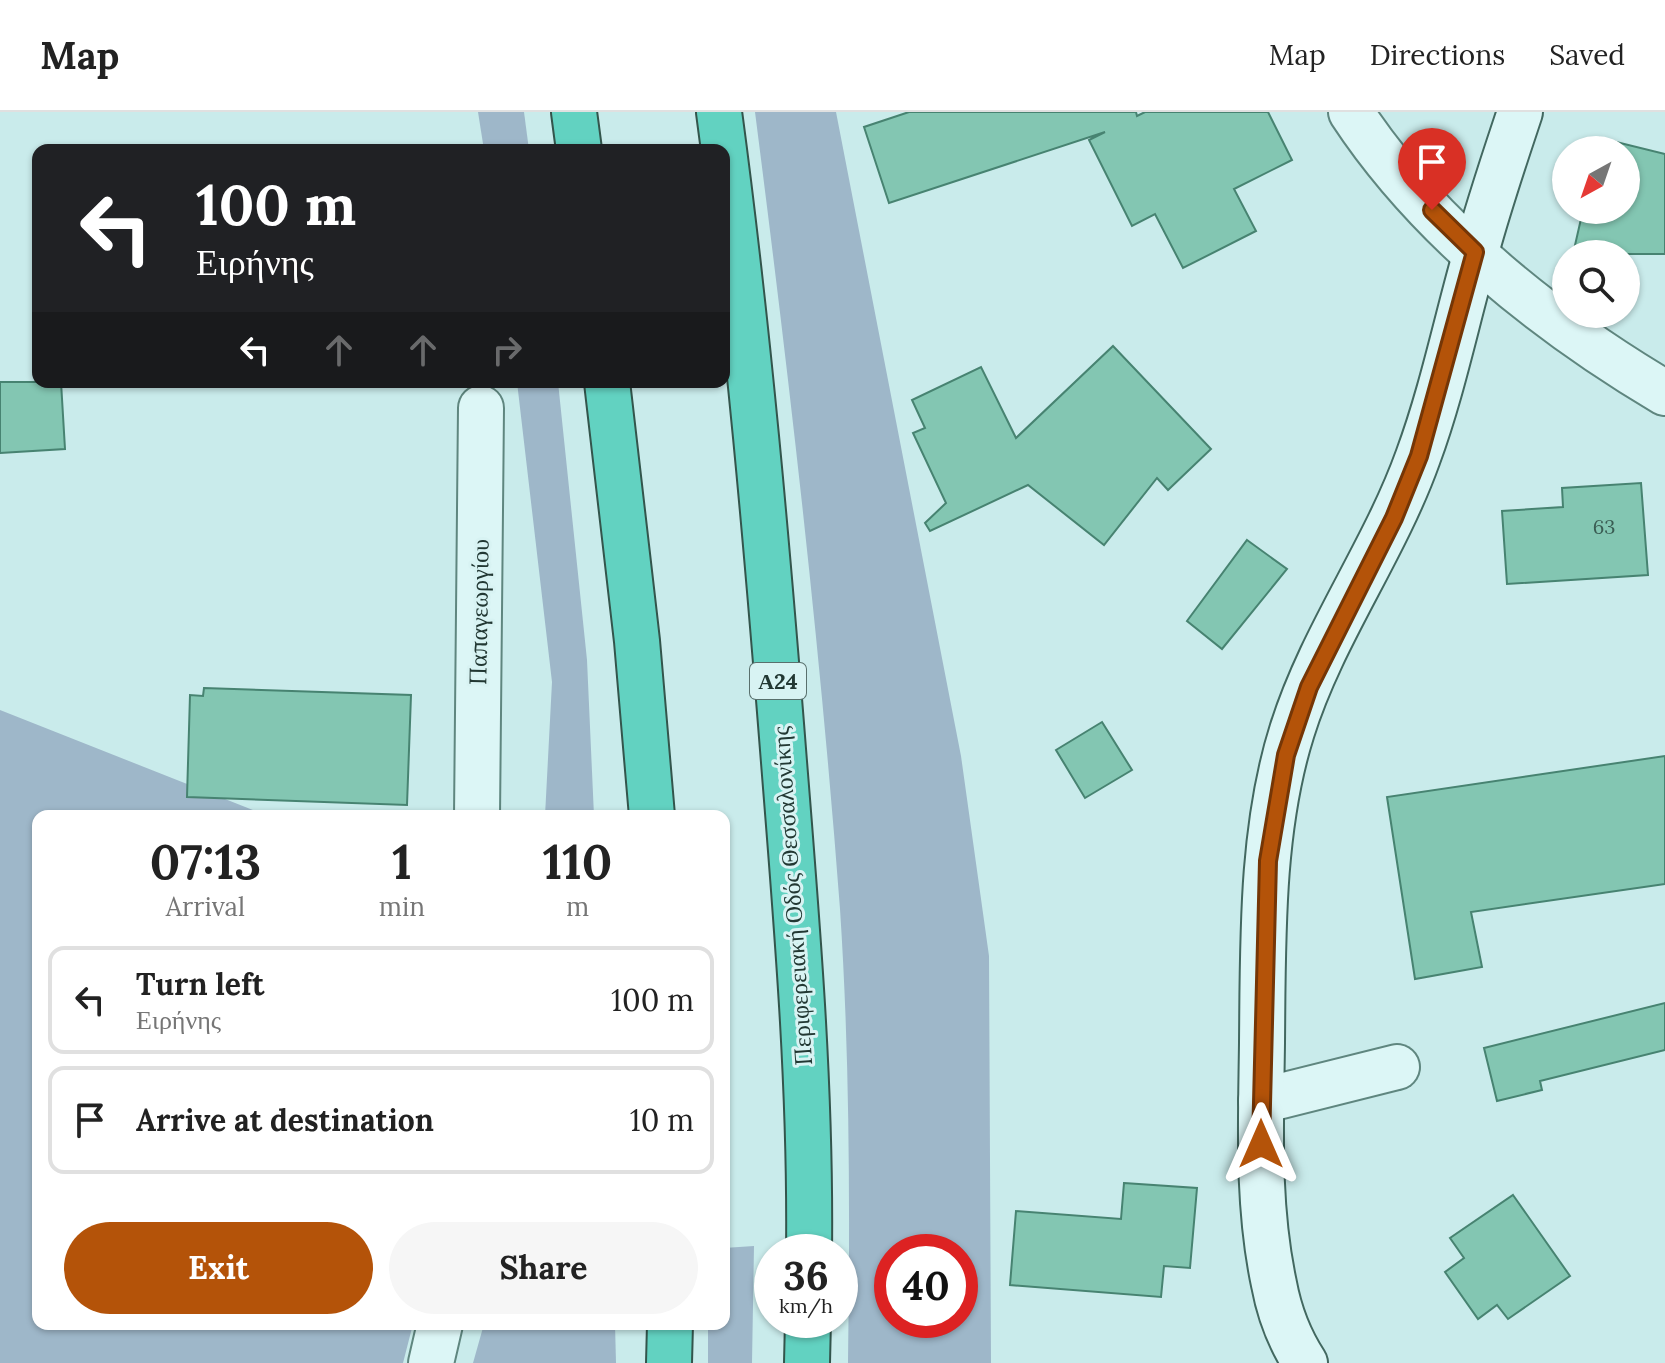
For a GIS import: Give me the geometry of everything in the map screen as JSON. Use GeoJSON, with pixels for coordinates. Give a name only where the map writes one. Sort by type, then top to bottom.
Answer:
{"type":"FeatureCollection","features":[{"type":"Feature","properties":{"kind":"highway"},"geometry":{"type":"LineString","coordinates":[[574,112],[578,144]]}},
{"type":"Feature","properties":{"kind":"highway","name":"Περιφερειακή Οδός Θεσσαλονίκης"},"geometry":{"type":"LineString","coordinates":[[719,112],[723,144]]}},
{"type":"Feature","properties":{"kind":"highway","name":"Περιφερειακή Οδός Θεσσαλονίκης"},"geometry":{"type":"LineString","coordinates":[[730,194],[745,306],[798,934],[808,1234]]}},
{"type":"Feature","properties":{"kind":"highway"},"geometry":{"type":"LineString","coordinates":[[608,388],[637,641],[651,810]]}},
{"type":"Feature","properties":{"kind":"highway"},"geometry":{"type":"LineString","coordinates":[[669,1363],[670,1330]]}},
{"type":"Feature","properties":{"kind":"highway"},"geometry":{"type":"LineString","coordinates":[[807,1363],[808,1338]]}},
{"type":"Feature","properties":{"kind":"street"},"geometry":{"type":"LineString","coordinates":[[1351,112],[1410,189],[1475,252],[1581,337],[1665,393]]}},
{"type":"Feature","properties":{"kind":"street"},"geometry":{"type":"LineString","coordinates":[[1305,1363],[1284,1319],[1274,1285],[1265,1227],[1261,1101],[1268,861],[1280,780],[1292,731],[1309,687],[1394,518],[1414,468],[1440,388],[1475,252],[1520,112]]}},
{"type":"Feature","properties":{"kind":"street","name":"Παπαγεωργίου"},"geometry":{"type":"LineString","coordinates":[[477,810],[481,408]]}},
{"type":"Feature","properties":{"kind":"street"},"geometry":{"type":"LineString","coordinates":[[1261,1101],[1397,1067]]}},
{"type":"Feature","properties":{"kind":"street"},"geometry":{"type":"LineString","coordinates":[[431,1363],[439,1330]]}},
{"type":"Feature","properties":{"kind":"shaded area"},"geometry":{"type":"Polygon","coordinates":[[[478,112],[524,112],[528,144],[483,144],[478,112]]]}},
{"type":"Feature","properties":{"kind":"shaded area"},"geometry":{"type":"Polygon","coordinates":[[[755,112],[836,112],[961,756],[989,956],[991,1363],[848,1363],[848,1338],[858,1338],[858,1234],[849,1234],[846,1022],[840,909],[792,410],[755,112]]]}},
{"type":"Feature","properties":{"kind":"shaded area"},"geometry":{"type":"Polygon","coordinates":[[[518,388],[559,388],[587,660],[594,810],[545,810],[552,682],[518,388]]]}},
{"type":"Feature","properties":{"kind":"shaded area"},"geometry":{"type":"Polygon","coordinates":[[[0,710],[253,810],[32,810],[32,1330],[411,1330],[403,1363],[0,1363],[0,710]]]}},
{"type":"Feature","properties":{"kind":"shaded area"},"geometry":{"type":"Polygon","coordinates":[[[754,1246],[752,1363],[708,1363],[708,1330],[730,1330],[730,1248],[754,1246]]]}},
{"type":"Feature","properties":{"kind":"shaded area"},"geometry":{"type":"Polygon","coordinates":[[[482,1330],[615,1330],[616,1363],[473,1363],[482,1330]]]}},
{"type":"Feature","properties":{"kind":"building"},"geometry":{"type":"Polygon","coordinates":[[[909,112],[1136,112],[1137,116],[1145,112],[1268,112],[1292,160],[1234,189],[1256,231],[1183,268],[1155,214],[1132,226],[1089,140],[1105,132],[889,203],[864,127],[909,112]]]}},
{"type":"Feature","properties":{"kind":"building"},"geometry":{"type":"Polygon","coordinates":[[[1640,148],[1665,154],[1665,254],[1640,254],[1640,240],[1576,240],[1580,224],[1640,224],[1640,148]]]}},
{"type":"Feature","properties":{"kind":"building"},"geometry":{"type":"Polygon","coordinates":[[[1113,346],[1211,449],[1168,490],[1157,478],[1104,545],[1028,485],[930,531],[925,523],[946,503],[913,433],[925,428],[912,400],[981,367],[1016,438],[1113,346]]]}},
{"type":"Feature","properties":{"kind":"building"},"geometry":{"type":"Polygon","coordinates":[[[0,382],[32,382],[32,388],[61,388],[65,449],[0,453],[0,382]]]}},
{"type":"Feature","properties":{"kind":"building"},"geometry":{"type":"Polygon","coordinates":[[[1641,483],[1648,575],[1507,584],[1502,511],[1563,507],[1562,488],[1641,483]]]}},
{"type":"Feature","properties":{"kind":"building"},"geometry":{"type":"Polygon","coordinates":[[[1247,540],[1287,569],[1222,649],[1187,621],[1247,540]]]}},
{"type":"Feature","properties":{"kind":"building"},"geometry":{"type":"Polygon","coordinates":[[[204,688],[411,695],[407,805],[187,797],[190,695],[203,696],[204,688]]]}},
{"type":"Feature","properties":{"kind":"building"},"geometry":{"type":"Polygon","coordinates":[[[1102,722],[1132,770],[1085,798],[1056,750],[1102,722]]]}},
{"type":"Feature","properties":{"kind":"building"},"geometry":{"type":"Polygon","coordinates":[[[1665,756],[1665,884],[1471,912],[1482,967],[1415,979],[1387,797],[1665,756]]]}},
{"type":"Feature","properties":{"kind":"building"},"geometry":{"type":"Polygon","coordinates":[[[1665,1003],[1665,1050],[1540,1081],[1542,1090],[1497,1101],[1484,1048],[1665,1003]]]}},
{"type":"Feature","properties":{"kind":"building"},"geometry":{"type":"Polygon","coordinates":[[[1124,1183],[1197,1188],[1190,1268],[1164,1266],[1161,1297],[1010,1285],[1016,1211],[1121,1219],[1124,1183]]]}},
{"type":"Feature","properties":{"kind":"building"},"geometry":{"type":"Polygon","coordinates":[[[1513,1195],[1570,1276],[1508,1319],[1497,1305],[1478,1319],[1445,1272],[1464,1258],[1450,1238],[1513,1195]]]}},
{"type":"Feature","properties":{"kind":"route"},"geometry":{"type":"LineString","coordinates":[[1261,1144],[1262,999],[1268,861],[1280,780],[1292,731],[1309,687],[1394,518],[1419,456],[1475,252],[1432,210]]}}]}
